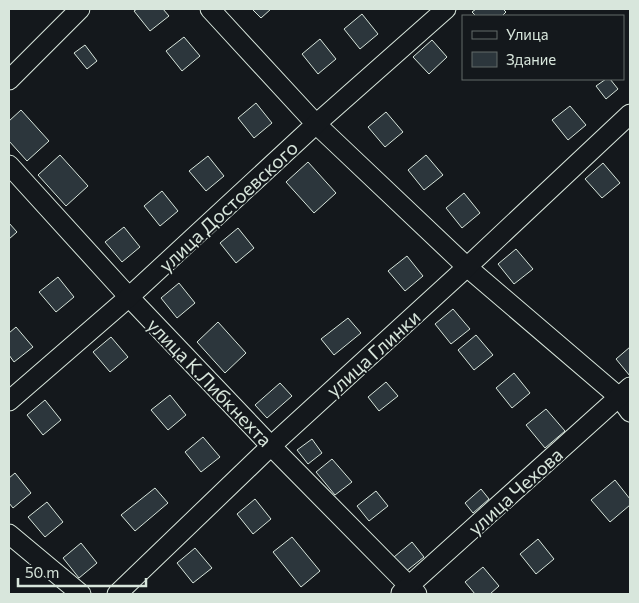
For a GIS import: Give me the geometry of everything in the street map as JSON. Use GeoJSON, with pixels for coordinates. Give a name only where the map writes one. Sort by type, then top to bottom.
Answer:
{"type":"FeatureCollection","features":[{"type":"Feature","properties":{"kind":"street"},"geometry":{"type":"LineString","coordinates":[[9,80],[80,9]]}},
{"type":"Feature","properties":{"kind":"street"},"geometry":{"type":"LineString","coordinates":[[210,9],[316,124],[467,267],[626,399]]}},
{"type":"Feature","properties":{"kind":"street","name":"улица Достоевского"},"geometry":{"type":"LineString","coordinates":[[9,401],[130,297],[316,124],[446,9]]}},
{"type":"Feature","properties":{"kind":"street","name":"улица Глинки"},"geometry":{"type":"LineString","coordinates":[[116,594],[271,446],[467,267],[630,114]]}},
{"type":"Feature","properties":{"kind":"street","name":"улица К.Либкнехта"},"geometry":{"type":"LineString","coordinates":[[9,165],[130,297],[409,591]]}},
{"type":"Feature","properties":{"kind":"street","name":"улица Чехова"},"geometry":{"type":"LineString","coordinates":[[409,591],[626,399]]}},
{"type":"Feature","properties":{"kind":"street"},"geometry":{"type":"LineString","coordinates":[[9,534],[81,594]]}},
{"type":"Feature","properties":{"kind":"building"},"geometry":{"type":"Polygon","coordinates":[[[137,9],[163,9],[169,16],[150,31],[134,11],[137,9]]]}},
{"type":"Feature","properties":{"kind":"building"},"geometry":{"type":"Polygon","coordinates":[[[252,9],[271,9],[261,18],[252,9]]]}},
{"type":"Feature","properties":{"kind":"building"},"geometry":{"type":"Polygon","coordinates":[[[476,9],[503,9],[506,12],[503,15],[475,15],[472,12],[476,9]]]}},
{"type":"Feature","properties":{"kind":"building"},"geometry":{"type":"Polygon","coordinates":[[[362,14],[378,34],[360,49],[344,29],[362,14]]]}},
{"type":"Feature","properties":{"kind":"building"},"geometry":{"type":"Polygon","coordinates":[[[184,37],[200,56],[182,71],[166,51],[184,37]]]}},
{"type":"Feature","properties":{"kind":"building"},"geometry":{"type":"Polygon","coordinates":[[[320,39],[336,59],[318,74],[302,54],[320,39]]]}},
{"type":"Feature","properties":{"kind":"building"},"geometry":{"type":"Polygon","coordinates":[[[432,40],[447,57],[429,74],[413,57],[432,40]]]}},
{"type":"Feature","properties":{"kind":"building"},"geometry":{"type":"Polygon","coordinates":[[[85,45],[97,61],[87,69],[74,53],[85,45]]]}},
{"type":"Feature","properties":{"kind":"building"},"geometry":{"type":"Polygon","coordinates":[[[605,80],[611,80],[618,89],[606,99],[596,86],[605,80]]]}},
{"type":"Feature","properties":{"kind":"building"},"geometry":{"type":"Polygon","coordinates":[[[256,103],[272,123],[254,138],[238,118],[256,103]]]}},
{"type":"Feature","properties":{"kind":"building"},"geometry":{"type":"Polygon","coordinates":[[[570,106],[586,125],[568,140],[552,120],[570,106]]]}},
{"type":"Feature","properties":{"kind":"building"},"geometry":{"type":"Polygon","coordinates":[[[21,110],[49,141],[27,161],[9,141],[9,121],[21,110]]]}},
{"type":"Feature","properties":{"kind":"building"},"geometry":{"type":"Polygon","coordinates":[[[386,112],[403,132],[385,147],[368,127],[386,112]]]}},
{"type":"Feature","properties":{"kind":"building"},"geometry":{"type":"Polygon","coordinates":[[[60,155],[88,186],[66,206],[38,175],[60,155]]]}},
{"type":"Feature","properties":{"kind":"building"},"geometry":{"type":"Polygon","coordinates":[[[426,155],[443,175],[424,190],[408,170],[426,155]]]}},
{"type":"Feature","properties":{"kind":"building"},"geometry":{"type":"Polygon","coordinates":[[[208,156],[224,176],[206,191],[189,171],[208,156]]]}},
{"type":"Feature","properties":{"kind":"building"},"geometry":{"type":"Polygon","coordinates":[[[308,162],[336,193],[314,213],[286,182],[308,162]]]}},
{"type":"Feature","properties":{"kind":"building"},"geometry":{"type":"Polygon","coordinates":[[[603,163],[620,183],[602,198],[585,179],[603,163]]]}},
{"type":"Feature","properties":{"kind":"building"},"geometry":{"type":"Polygon","coordinates":[[[162,191],[178,211],[160,226],[144,206],[162,191]]]}},
{"type":"Feature","properties":{"kind":"building"},"geometry":{"type":"Polygon","coordinates":[[[464,193],[480,213],[462,228],[446,208],[464,193]]]}},
{"type":"Feature","properties":{"kind":"building"},"geometry":{"type":"Polygon","coordinates":[[[9,223],[17,232],[9,239],[9,223]]]}},
{"type":"Feature","properties":{"kind":"building"},"geometry":{"type":"Polygon","coordinates":[[[124,227],[140,247],[122,262],[105,242],[124,227]]]}},
{"type":"Feature","properties":{"kind":"building"},"geometry":{"type":"Polygon","coordinates":[[[238,228],[254,248],[236,263],[220,243],[238,228]]]}},
{"type":"Feature","properties":{"kind":"building"},"geometry":{"type":"Polygon","coordinates":[[[516,249],[533,269],[514,284],[498,264],[516,249]]]}},
{"type":"Feature","properties":{"kind":"building"},"geometry":{"type":"Polygon","coordinates":[[[407,256],[423,276],[405,291],[388,271],[407,256]]]}},
{"type":"Feature","properties":{"kind":"building"},"geometry":{"type":"Polygon","coordinates":[[[58,277],[74,297],[56,312],[39,292],[58,277]]]}},
{"type":"Feature","properties":{"kind":"building"},"geometry":{"type":"Polygon","coordinates":[[[179,283],[195,303],[177,318],[161,298],[179,283]]]}},
{"type":"Feature","properties":{"kind":"building"},"geometry":{"type":"Polygon","coordinates":[[[453,309],[470,329],[451,344],[435,324],[453,309]]]}},
{"type":"Feature","properties":{"kind":"building"},"geometry":{"type":"Polygon","coordinates":[[[348,318],[361,333],[334,355],[321,339],[348,318]]]}},
{"type":"Feature","properties":{"kind":"building"},"geometry":{"type":"Polygon","coordinates":[[[218,322],[246,353],[225,373],[197,342],[218,322]]]}},
{"type":"Feature","properties":{"kind":"building"},"geometry":{"type":"Polygon","coordinates":[[[16,327],[33,347],[14,362],[9,355],[9,333],[16,327]]]}},
{"type":"Feature","properties":{"kind":"building"},"geometry":{"type":"Polygon","coordinates":[[[476,335],[493,355],[474,370],[458,350],[476,335]]]}},
{"type":"Feature","properties":{"kind":"building"},"geometry":{"type":"Polygon","coordinates":[[[111,337],[128,357],[110,372],[93,352],[111,337]]]}},
{"type":"Feature","properties":{"kind":"building"},"geometry":{"type":"Polygon","coordinates":[[[630,347],[630,376],[616,359],[630,347]]]}},
{"type":"Feature","properties":{"kind":"building"},"geometry":{"type":"Polygon","coordinates":[[[514,373],[530,393],[512,408],[496,388],[514,373]]]}},
{"type":"Feature","properties":{"kind":"building"},"geometry":{"type":"Polygon","coordinates":[[[386,382],[398,396],[379,411],[368,397],[386,382]]]}},
{"type":"Feature","properties":{"kind":"building"},"geometry":{"type":"Polygon","coordinates":[[[280,383],[292,396],[267,418],[255,405],[280,383]]]}},
{"type":"Feature","properties":{"kind":"building"},"geometry":{"type":"Polygon","coordinates":[[[170,395],[186,415],[168,430],[151,410],[170,395]]]}},
{"type":"Feature","properties":{"kind":"building"},"geometry":{"type":"Polygon","coordinates":[[[45,400],[61,420],[43,435],[27,415],[45,400]]]}},
{"type":"Feature","properties":{"kind":"building"},"geometry":{"type":"Polygon","coordinates":[[[546,409],[565,431],[545,448],[526,425],[546,409]]]}},
{"type":"Feature","properties":{"kind":"building"},"geometry":{"type":"Polygon","coordinates":[[[203,437],[220,457],[201,472],[185,452],[203,437]]]}},
{"type":"Feature","properties":{"kind":"building"},"geometry":{"type":"Polygon","coordinates":[[[312,439],[322,453],[308,464],[297,450],[312,439]]]}},
{"type":"Feature","properties":{"kind":"building"},"geometry":{"type":"Polygon","coordinates":[[[332,459],[352,482],[335,495],[316,472],[332,459]]]}},
{"type":"Feature","properties":{"kind":"building"},"geometry":{"type":"Polygon","coordinates":[[[15,473],[31,493],[13,508],[9,503],[9,478],[15,473]]]}},
{"type":"Feature","properties":{"kind":"building"},"geometry":{"type":"Polygon","coordinates":[[[615,480],[630,499],[630,505],[610,522],[591,500],[615,480]]]}},
{"type":"Feature","properties":{"kind":"building"},"geometry":{"type":"Polygon","coordinates":[[[155,488],[168,503],[135,531],[121,515],[155,488]]]}},
{"type":"Feature","properties":{"kind":"building"},"geometry":{"type":"Polygon","coordinates":[[[481,489],[489,499],[473,513],[465,503],[481,489]]]}},
{"type":"Feature","properties":{"kind":"building"},"geometry":{"type":"Polygon","coordinates":[[[376,491],[388,506],[369,521],[357,506],[376,491]]]}},
{"type":"Feature","properties":{"kind":"building"},"geometry":{"type":"Polygon","coordinates":[[[255,499],[271,519],[253,534],[237,514],[255,499]]]}},
{"type":"Feature","properties":{"kind":"building"},"geometry":{"type":"Polygon","coordinates":[[[47,502],[63,522],[45,537],[28,517],[47,502]]]}},
{"type":"Feature","properties":{"kind":"building"},"geometry":{"type":"Polygon","coordinates":[[[292,537],[320,571],[301,587],[273,552],[292,537]]]}},
{"type":"Feature","properties":{"kind":"building"},"geometry":{"type":"Polygon","coordinates":[[[538,539],[554,559],[536,574],[520,554],[538,539]]]}},
{"type":"Feature","properties":{"kind":"building"},"geometry":{"type":"Polygon","coordinates":[[[412,542],[424,557],[405,572],[394,557],[412,542]]]}},
{"type":"Feature","properties":{"kind":"building"},"geometry":{"type":"Polygon","coordinates":[[[81,543],[97,563],[79,578],[63,558],[81,543]]]}},
{"type":"Feature","properties":{"kind":"building"},"geometry":{"type":"Polygon","coordinates":[[[195,548],[212,568],[193,583],[177,563],[195,548]]]}},
{"type":"Feature","properties":{"kind":"building"},"geometry":{"type":"Polygon","coordinates":[[[483,567],[499,586],[490,594],[475,594],[465,582],[483,567]]]}}]}
